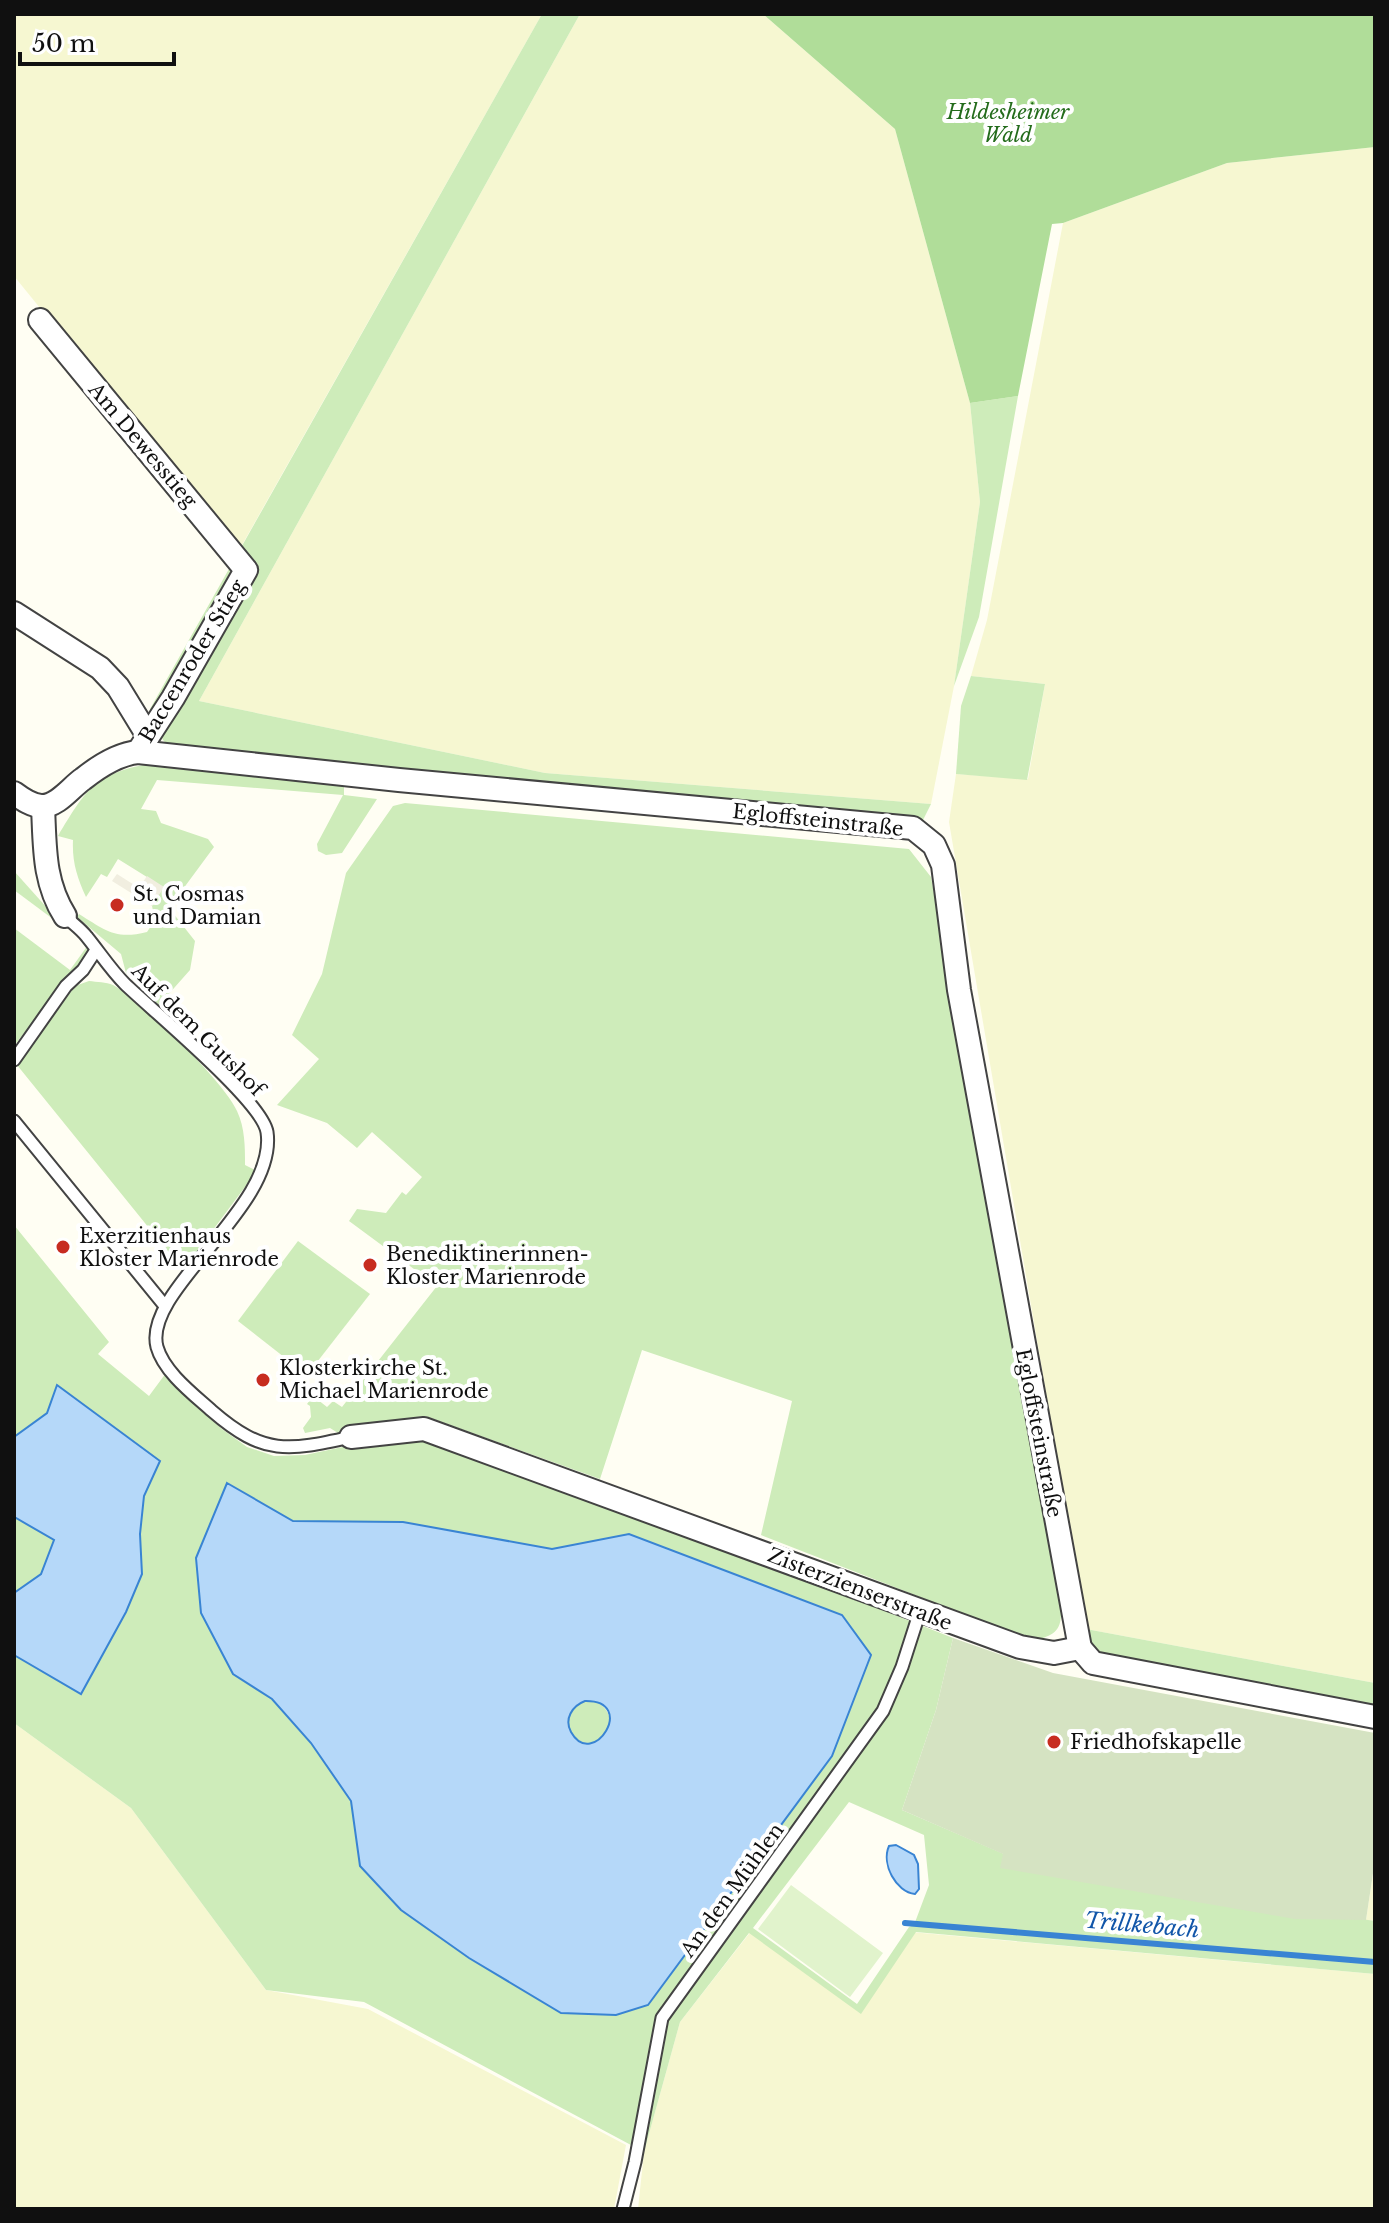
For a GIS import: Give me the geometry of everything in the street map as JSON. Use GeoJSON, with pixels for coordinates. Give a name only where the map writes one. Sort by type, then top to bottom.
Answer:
{"type":"FeatureCollection","features":[{"type":"Feature","properties":{"kind":"street","name":"Am Dewesstieg"},"geometry":{"type":"LineString","coordinates":[[40,320],[246,570]]}},
{"type":"Feature","properties":{"kind":"street","name":"Baccenroder Stieg"},"geometry":{"type":"LineString","coordinates":[[143,744],[246,570]]}},
{"type":"Feature","properties":{"kind":"street"},"geometry":{"type":"LineString","coordinates":[[14,613],[100,668],[118,687],[143,744]]}},
{"type":"Feature","properties":{"kind":"street","name":"Egloffsteinstraße"},"geometry":{"type":"LineString","coordinates":[[43,807],[58,800],[83,778],[143,744],[415,781],[913,828],[934,845],[943,865],[959,990],[1080,1648]]}},
{"type":"Feature","properties":{"kind":"street"},"geometry":{"type":"LineString","coordinates":[[14,793],[25,801],[43,807],[44,861],[50,888],[65,916]]}},
{"type":"Feature","properties":{"kind":"street","name":"Zisterzienserstraße"},"geometry":{"type":"LineString","coordinates":[[351,1437],[424,1429],[1020,1647],[1054,1653],[1080,1648]]}},
{"type":"Feature","properties":{"kind":"street"},"geometry":{"type":"LineString","coordinates":[[1080,1648],[1093,1663],[1375,1717]]}},
{"type":"Feature","properties":{"kind":"lane","name":"Auf dem Gutshof"},"geometry":{"type":"LineString","coordinates":[[65,916],[85,935],[124,983],[246,1097],[267,1130],[265,1164],[250,1195],[165,1306],[157,1329],[156,1345],[163,1361],[190,1392],[229,1426],[252,1440],[277,1448],[304,1448],[351,1437]]}},
{"type":"Feature","properties":{"kind":"lane"},"geometry":{"type":"LineString","coordinates":[[14,1060],[66,986],[83,970],[96,950]]}},
{"type":"Feature","properties":{"kind":"lane"},"geometry":{"type":"LineString","coordinates":[[14,1121],[165,1306]]}},
{"type":"Feature","properties":{"kind":"lane","name":"An den Mühlen"},"geometry":{"type":"LineString","coordinates":[[623,2209],[662,2018],[883,1711],[902,1667],[920,1611]]}},
{"type":"Feature","properties":{"kind":"green space"},"geometry":{"type":"Polygon","coordinates":[[[14,14],[542,14],[238,552],[14,276],[14,14]]]}},
{"type":"Feature","properties":{"kind":"green space"},"geometry":{"type":"Polygon","coordinates":[[[542,14],[580,14],[199,701],[545,773],[931,804],[922,822],[173,750],[163,740],[150,709],[542,14]]]}},
{"type":"Feature","properties":{"kind":"green space"},"geometry":{"type":"Polygon","coordinates":[[[580,14],[763,14],[895,129],[970,403],[980,502],[954,686],[931,804],[545,773],[199,701],[580,14]]]}},
{"type":"Feature","properties":{"kind":"green space","name":"Hildesheimer Wald"},"geometry":{"type":"Polygon","coordinates":[[[763,14],[1375,14],[1375,147],[1227,163],[1063,223],[1052,224],[1018,396],[970,403],[895,129],[763,14]]]}},
{"type":"Feature","properties":{"kind":"green space"},"geometry":{"type":"Polygon","coordinates":[[[1375,147],[1375,1683],[1086,1629],[949,822],[956,774],[1028,779],[1045,684],[971,676],[987,620],[1063,223],[1227,163],[1375,147]]]}},
{"type":"Feature","properties":{"kind":"green space"},"geometry":{"type":"Polygon","coordinates":[[[1018,396],[979,617],[954,686],[980,502],[970,403],[1018,396]]]}},
{"type":"Feature","properties":{"kind":"green space"},"geometry":{"type":"Polygon","coordinates":[[[971,676],[1045,684],[1027,780],[956,774],[961,706],[971,676]]]}},
{"type":"Feature","properties":{"kind":"green space"},"geometry":{"type":"Polygon","coordinates":[[[148,764],[344,783],[344,795],[377,799],[342,853],[326,855],[318,851],[317,844],[343,795],[157,780],[141,809],[156,811],[161,823],[208,839],[214,847],[169,908],[195,941],[190,970],[159,1005],[126,973],[121,954],[77,917],[79,914],[118,934],[147,932],[155,920],[152,906],[163,887],[118,859],[107,877],[101,874],[86,897],[76,869],[73,840],[58,836],[84,796],[103,779],[148,764]]]}},
{"type":"Feature","properties":{"kind":"green space"},"geometry":{"type":"Polygon","coordinates":[[[405,803],[909,849],[931,877],[1061,1608],[1056,1631],[1033,1641],[761,1535],[792,1401],[642,1350],[600,1479],[425,1416],[353,1426],[338,1433],[330,1428],[305,1433],[303,1428],[311,1417],[307,1404],[313,1396],[327,1407],[333,1401],[342,1407],[437,1286],[349,1221],[357,1209],[386,1213],[402,1192],[406,1195],[422,1177],[372,1132],[357,1148],[327,1123],[277,1105],[319,1059],[292,1035],[322,974],[346,873],[393,806],[405,803]]]}},
{"type":"Feature","properties":{"kind":"green space"},"geometry":{"type":"Polygon","coordinates":[[[14,871],[65,928],[14,890],[14,871]]]}},
{"type":"Feature","properties":{"kind":"green space"},"geometry":{"type":"Polygon","coordinates":[[[14,928],[70,970],[88,945],[87,956],[74,975],[53,996],[14,1046],[14,928]]]}},
{"type":"Feature","properties":{"kind":"green space"},"geometry":{"type":"Polygon","coordinates":[[[89,981],[113,985],[161,1024],[200,1063],[229,1098],[240,1117],[245,1165],[257,1171],[183,1270],[17,1065],[75,986],[89,981]]]}},
{"type":"Feature","properties":{"kind":"green space"},"geometry":{"type":"Polygon","coordinates":[[[14,1225],[109,1342],[98,1354],[149,1396],[166,1373],[185,1396],[247,1447],[274,1456],[305,1455],[352,1445],[422,1441],[698,1537],[953,1638],[936,1710],[902,1810],[1004,1854],[1001,1867],[1375,1921],[1375,1974],[916,1932],[861,2014],[749,1933],[680,2022],[644,2152],[364,2002],[266,1990],[131,1808],[14,1723],[14,1655],[80,1694],[142,1574],[140,1534],[144,1496],[159,1461],[57,1386],[47,1413],[14,1437],[14,1225]],[[227,1483],[272,1699],[311,1743],[351,1801],[360,1866],[401,1910],[469,1958],[561,2013],[648,2005],[832,1756],[629,1535],[552,1549],[403,1522],[293,1521],[227,1483]],[[849,1802],[753,1928],[857,2004],[909,1927],[914,1925],[929,1885],[924,1835],[849,1802]]]}},
{"type":"Feature","properties":{"kind":"green space"},"geometry":{"type":"Polygon","coordinates":[[[298,1241],[370,1294],[307,1375],[238,1321],[298,1241]]]}},
{"type":"Feature","properties":{"kind":"green space"},"geometry":{"type":"Polygon","coordinates":[[[16,1518],[54,1539],[41,1574],[14,1593],[16,1518]]]}},
{"type":"Feature","properties":{"kind":"green space"},"geometry":{"type":"Polygon","coordinates":[[[1086,1629],[1375,1683],[1375,1707],[1107,1658],[1093,1649],[1086,1629]]]}},
{"type":"Feature","properties":{"kind":"green space"},"geometry":{"type":"Polygon","coordinates":[[[953,1638],[1053,1673],[1375,1733],[1375,1860],[1366,1920],[1295,1919],[1000,1868],[1003,1854],[902,1810],[936,1710],[953,1638]]]}},
{"type":"Feature","properties":{"kind":"green space"},"geometry":{"type":"Polygon","coordinates":[[[589,1701],[604,1707],[610,1722],[604,1737],[589,1743],[574,1737],[568,1722],[574,1707],[589,1701]]]}},
{"type":"Feature","properties":{"kind":"green space"},"geometry":{"type":"Polygon","coordinates":[[[14,1723],[131,1808],[266,1990],[368,2009],[626,2145],[614,2209],[14,2209],[14,1723]]]}},
{"type":"Feature","properties":{"kind":"green space"},"geometry":{"type":"Polygon","coordinates":[[[1375,1860],[1375,1921],[1366,1920],[1375,1860]]]}},
{"type":"Feature","properties":{"kind":"green space"},"geometry":{"type":"Polygon","coordinates":[[[791,1885],[883,1953],[850,1997],[758,1929],[791,1885]]]}},
{"type":"Feature","properties":{"kind":"green space"},"geometry":{"type":"Polygon","coordinates":[[[752,1930],[859,2009],[911,1932],[1375,1974],[1375,2209],[638,2209],[644,2152],[680,2022],[752,1930]]]}},
{"type":"Feature","properties":{"kind":"shaded area"},"geometry":{"type":"Polygon","coordinates":[[[117,874],[139,888],[147,876],[164,887],[152,906],[112,881],[117,874]]]}},
{"type":"Feature","properties":{"kind":"water"},"geometry":{"type":"Polygon","coordinates":[[[57,1385],[160,1461],[144,1496],[140,1534],[142,1574],[126,1612],[81,1694],[14,1655],[14,1593],[41,1574],[54,1540],[16,1518],[14,1520],[14,1437],[47,1413],[57,1385]]]}},
{"type":"Feature","properties":{"kind":"water"},"geometry":{"type":"Polygon","coordinates":[[[227,1483],[293,1521],[403,1522],[552,1549],[629,1534],[842,1615],[871,1655],[832,1756],[648,2005],[616,2015],[561,2013],[469,1958],[401,1910],[360,1866],[351,1801],[311,1743],[272,1699],[233,1674],[201,1613],[196,1558],[227,1483]],[[585,1701],[570,1714],[569,1727],[580,1742],[590,1743],[606,1731],[610,1721],[608,1711],[601,1704],[585,1701]]]}},
{"type":"Feature","properties":{"kind":"water"},"geometry":{"type":"Polygon","coordinates":[[[896,1845],[914,1855],[918,1864],[919,1889],[915,1894],[896,1883],[889,1869],[889,1846],[896,1845]]]}},
{"type":"Feature","properties":{"kind":"waterway","name":"Trillkebach"},"geometry":{"type":"LineString","coordinates":[[905,1923],[1375,1962]]}},
{"type":"Feature","properties":{"kind":"place","name":"St. Cosmas und Damian"},"geometry":{"type":"Point","coordinates":[117,905]}},
{"type":"Feature","properties":{"kind":"place","name":"Exerzitienhaus Kloster Marienrode"},"geometry":{"type":"Point","coordinates":[63,1247]}},
{"type":"Feature","properties":{"kind":"place","name":"Benediktinerinnen- Kloster Marienrode"},"geometry":{"type":"Point","coordinates":[370,1265]}},
{"type":"Feature","properties":{"kind":"place","name":"Klosterkirche St. Michael Marienrode"},"geometry":{"type":"Point","coordinates":[263,1380]}},
{"type":"Feature","properties":{"kind":"place","name":"Friedhofskapelle"},"geometry":{"type":"Point","coordinates":[1054,1742]}}]}
